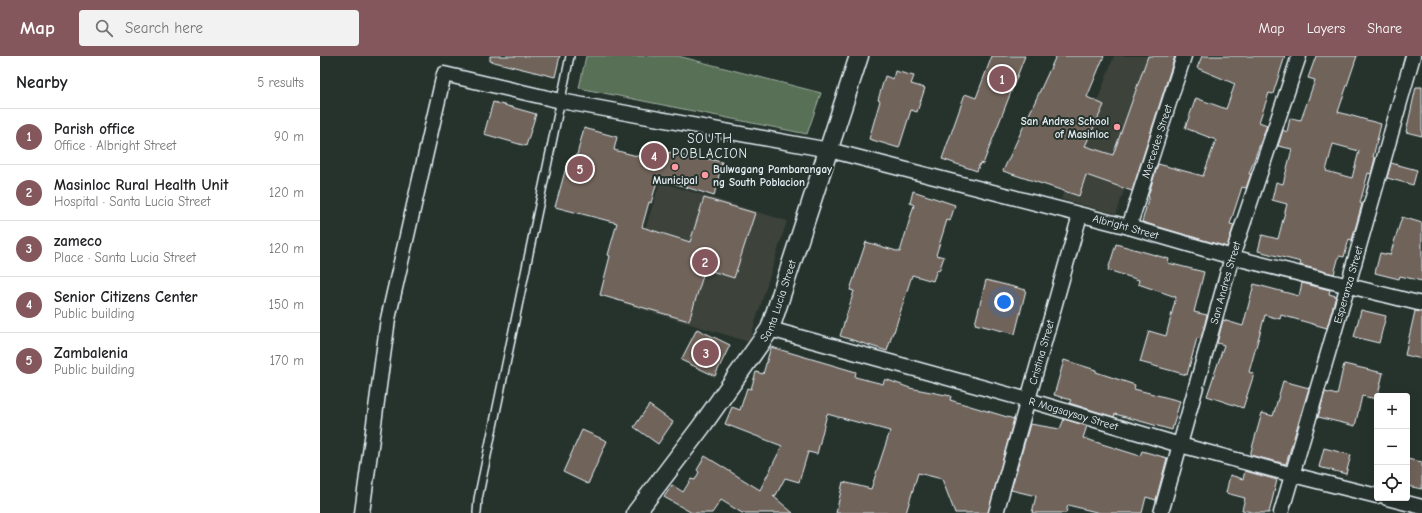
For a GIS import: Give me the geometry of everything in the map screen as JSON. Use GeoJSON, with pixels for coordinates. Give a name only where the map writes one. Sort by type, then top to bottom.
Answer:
{"type":"FeatureCollection","features":[{"type":"Feature","properties":{"kind":"street","name":"Santa Lucia Street"},"geometry":{"type":"LineString","coordinates":[[636,513],[702,427],[770,329],[829,150],[858,56]]}},
{"type":"Feature","properties":{"kind":"street","name":"Mercedes Street"},"geometry":{"type":"LineString","coordinates":[[1129,227],[1184,56]]}},
{"type":"Feature","properties":{"kind":"street","name":"San Andres Street"},"geometry":{"type":"LineString","coordinates":[[1161,513],[1232,257],[1299,56]]}},
{"type":"Feature","properties":{"kind":"street","name":"Esperanza Street"},"geometry":{"type":"LineString","coordinates":[[1281,513],[1413,56]]}},
{"type":"Feature","properties":{"kind":"street","name":"Albright Street"},"geometry":{"type":"LineString","coordinates":[[362,513],[388,320],[444,74],[561,101],[829,150],[1129,227],[1232,257],[1422,304]]}},
{"type":"Feature","properties":{"kind":"street","name":"Cristina Street"},"geometry":{"type":"LineString","coordinates":[[996,513],[1080,215]]}},
{"type":"Feature","properties":{"kind":"street","name":"R Magsaysay Street"},"geometry":{"type":"LineString","coordinates":[[770,329],[1028,400],[1180,445],[1374,495]]}},
{"type":"Feature","properties":{"kind":"street"},"geometry":{"type":"LineString","coordinates":[[1399,501],[1422,507]]}},
{"type":"Feature","properties":{"kind":"lane"},"geometry":{"type":"LineString","coordinates":[[477,513],[478,499],[570,56]]}},
{"type":"Feature","properties":{"kind":"shaded area","name":"San Andres School of Masinloc"},"geometry":{"type":"Polygon","coordinates":[[[1114,56],[1171,56],[1116,214],[1061,199],[1114,56]]]}},
{"type":"Feature","properties":{"kind":"shaded area"},"geometry":{"type":"Polygon","coordinates":[[[660,182],[787,221],[749,342],[622,303],[660,182]]]}},
{"type":"Feature","properties":{"kind":"green space"},"geometry":{"type":"Polygon","coordinates":[[[586,56],[678,56],[821,93],[807,134],[579,88],[586,56]]]}},
{"type":"Feature","properties":{"kind":"building"},"geometry":{"type":"Polygon","coordinates":[[[490,56],[560,56],[555,77],[490,61],[490,56]]]}},
{"type":"Feature","properties":{"kind":"building"},"geometry":{"type":"Polygon","coordinates":[[[992,56],[1025,56],[983,164],[980,163],[977,171],[942,159],[965,94],[976,98],[992,56]]]}},
{"type":"Feature","properties":{"kind":"building"},"geometry":{"type":"Polygon","coordinates":[[[1056,56],[1104,56],[1087,97],[1104,105],[1085,146],[1113,155],[1148,56],[1175,56],[1132,191],[1086,175],[1079,196],[1003,171],[1056,56]]]}},
{"type":"Feature","properties":{"kind":"building"},"geometry":{"type":"Polygon","coordinates":[[[1202,56],[1285,56],[1273,94],[1269,93],[1259,122],[1267,125],[1249,174],[1251,174],[1246,188],[1242,187],[1230,224],[1234,225],[1227,247],[1142,222],[1158,164],[1203,176],[1216,140],[1185,128],[1196,98],[1226,109],[1235,84],[1197,68],[1202,56]]]}},
{"type":"Feature","properties":{"kind":"building"},"geometry":{"type":"Polygon","coordinates":[[[1316,56],[1357,56],[1338,112],[1381,124],[1373,157],[1375,158],[1371,174],[1368,173],[1360,203],[1362,204],[1352,240],[1349,239],[1344,257],[1339,256],[1334,274],[1300,265],[1301,262],[1258,251],[1262,235],[1278,239],[1287,204],[1272,200],[1276,182],[1283,184],[1292,149],[1278,146],[1283,130],[1287,132],[1290,118],[1301,120],[1315,80],[1308,78],[1316,56]],[[1333,144],[1326,171],[1352,178],[1359,151],[1333,144]]]}},
{"type":"Feature","properties":{"kind":"building"},"geometry":{"type":"Polygon","coordinates":[[[895,71],[914,76],[911,84],[925,88],[917,112],[911,110],[899,148],[869,139],[880,101],[878,100],[885,76],[893,79],[895,71]]]}},
{"type":"Feature","properties":{"kind":"building"},"geometry":{"type":"Polygon","coordinates":[[[1416,87],[1422,87],[1422,136],[1406,132],[1416,87]]]}},
{"type":"Feature","properties":{"kind":"building"},"geometry":{"type":"Polygon","coordinates":[[[493,102],[536,114],[526,146],[484,134],[493,102]]]}},
{"type":"Feature","properties":{"kind":"building"},"geometry":{"type":"Polygon","coordinates":[[[584,128],[617,137],[614,150],[641,157],[643,147],[670,152],[694,159],[695,156],[722,162],[714,196],[658,178],[642,227],[690,242],[704,198],[755,213],[734,278],[705,269],[689,321],[600,295],[610,256],[608,255],[617,223],[555,207],[567,164],[574,166],[584,128]]]}},
{"type":"Feature","properties":{"kind":"building"},"geometry":{"type":"Polygon","coordinates":[[[1391,163],[1417,170],[1413,185],[1387,178],[1391,163]]]}},
{"type":"Feature","properties":{"kind":"building"},"geometry":{"type":"Polygon","coordinates":[[[913,191],[955,205],[950,221],[947,220],[936,255],[944,257],[939,271],[937,270],[933,281],[912,275],[887,351],[840,336],[854,291],[850,290],[866,242],[900,252],[914,205],[910,203],[913,191]]]}},
{"type":"Feature","properties":{"kind":"building"},"geometry":{"type":"Polygon","coordinates":[[[1402,217],[1422,223],[1422,281],[1400,276],[1399,279],[1375,273],[1380,253],[1390,255],[1402,217]]]}},
{"type":"Feature","properties":{"kind":"building"},"geometry":{"type":"Polygon","coordinates":[[[1116,244],[1169,259],[1168,263],[1204,272],[1194,312],[1207,315],[1201,339],[1197,338],[1187,375],[1140,362],[1149,331],[1166,336],[1176,297],[1138,284],[1139,280],[1108,270],[1116,244]]]}},
{"type":"Feature","properties":{"kind":"building"},"geometry":{"type":"Polygon","coordinates":[[[986,280],[1026,290],[1015,334],[975,324],[986,280]]]}},
{"type":"Feature","properties":{"kind":"building"},"geometry":{"type":"Polygon","coordinates":[[[1302,283],[1330,290],[1329,294],[1336,296],[1327,328],[1281,315],[1280,319],[1265,315],[1249,372],[1254,374],[1243,408],[1207,396],[1224,345],[1217,343],[1223,320],[1243,326],[1254,284],[1299,296],[1302,283]]]}},
{"type":"Feature","properties":{"kind":"building"},"geometry":{"type":"Polygon","coordinates":[[[1361,310],[1386,316],[1379,343],[1354,337],[1361,310]]]}},
{"type":"Feature","properties":{"kind":"building"},"geometry":{"type":"Polygon","coordinates":[[[1415,311],[1422,312],[1422,359],[1405,355],[1415,311]]]}},
{"type":"Feature","properties":{"kind":"building"},"geometry":{"type":"Polygon","coordinates":[[[697,329],[730,345],[715,376],[681,360],[697,329]]]}},
{"type":"Feature","properties":{"kind":"building"},"geometry":{"type":"Polygon","coordinates":[[[771,347],[856,372],[855,377],[883,384],[885,379],[910,388],[951,396],[950,400],[1014,419],[988,513],[955,513],[942,479],[918,473],[906,513],[836,513],[843,482],[871,489],[890,431],[827,414],[817,454],[808,452],[799,482],[785,478],[775,497],[773,496],[793,513],[742,513],[721,500],[712,513],[692,513],[664,497],[672,485],[683,492],[691,479],[695,480],[699,472],[697,470],[705,456],[760,490],[782,446],[725,424],[732,407],[740,410],[747,388],[751,389],[756,372],[763,374],[771,347]]]}},
{"type":"Feature","properties":{"kind":"building"},"geometry":{"type":"Polygon","coordinates":[[[1064,360],[1135,385],[1134,389],[1180,401],[1172,430],[1115,414],[1114,417],[1069,403],[1071,400],[1054,395],[1064,360]]]}},
{"type":"Feature","properties":{"kind":"building"},"geometry":{"type":"Polygon","coordinates":[[[1344,364],[1383,373],[1378,393],[1374,393],[1374,398],[1362,396],[1355,426],[1318,417],[1325,392],[1337,395],[1344,364]]]}},
{"type":"Feature","properties":{"kind":"building"},"geometry":{"type":"Polygon","coordinates":[[[1283,381],[1309,388],[1286,464],[1250,455],[1262,413],[1273,416],[1283,381]]]}},
{"type":"Feature","properties":{"kind":"building"},"geometry":{"type":"Polygon","coordinates":[[[649,405],[673,422],[658,444],[634,427],[649,405]]]}},
{"type":"Feature","properties":{"kind":"building"},"geometry":{"type":"Polygon","coordinates":[[[1064,419],[1087,426],[1083,438],[1140,456],[1142,451],[1167,458],[1156,500],[1146,497],[1142,513],[1100,513],[1068,505],[1066,513],[1032,513],[1036,496],[1011,490],[1030,424],[1060,429],[1064,419]]]}},
{"type":"Feature","properties":{"kind":"building"},"geometry":{"type":"Polygon","coordinates":[[[582,430],[607,441],[588,484],[563,472],[582,430]]]}},
{"type":"Feature","properties":{"kind":"building"},"geometry":{"type":"Polygon","coordinates":[[[1324,448],[1351,455],[1346,474],[1319,467],[1324,448]]]}},
{"type":"Feature","properties":{"kind":"building"},"geometry":{"type":"Polygon","coordinates":[[[1410,460],[1422,462],[1422,489],[1410,487],[1410,460]]]}},
{"type":"Feature","properties":{"kind":"building"},"geometry":{"type":"Polygon","coordinates":[[[1245,471],[1277,480],[1269,513],[1256,513],[1242,510],[1245,498],[1226,493],[1230,475],[1243,479],[1245,471]]]}},
{"type":"Feature","properties":{"kind":"place","name":"Parish office"},"geometry":{"type":"Point","coordinates":[1002,79]}},
{"type":"Feature","properties":{"kind":"place","name":"San Andres School of Masinloc"},"geometry":{"type":"Point","coordinates":[1117,127]}},
{"type":"Feature","properties":{"kind":"place","name":"Senior Citizens Center"},"geometry":{"type":"Point","coordinates":[654,156]}},
{"type":"Feature","properties":{"kind":"place","name":"Municipal"},"geometry":{"type":"Point","coordinates":[675,167]}},
{"type":"Feature","properties":{"kind":"place","name":"Zambalenia"},"geometry":{"type":"Point","coordinates":[580,169]}},
{"type":"Feature","properties":{"kind":"place","name":"Bulwagang Pambarangay ng South Poblacion"},"geometry":{"type":"Point","coordinates":[705,175]}},
{"type":"Feature","properties":{"kind":"place","name":"Masinloc Rural Health Unit"},"geometry":{"type":"Point","coordinates":[705,262]}},
{"type":"Feature","properties":{"kind":"place","name":"zameco"},"geometry":{"type":"Point","coordinates":[706,353]}},
{"type":"Feature","properties":{"kind":"district","name":"SOUTH POBLACION"},"geometry":{"type":"Point","coordinates":[710,146]}}]}
